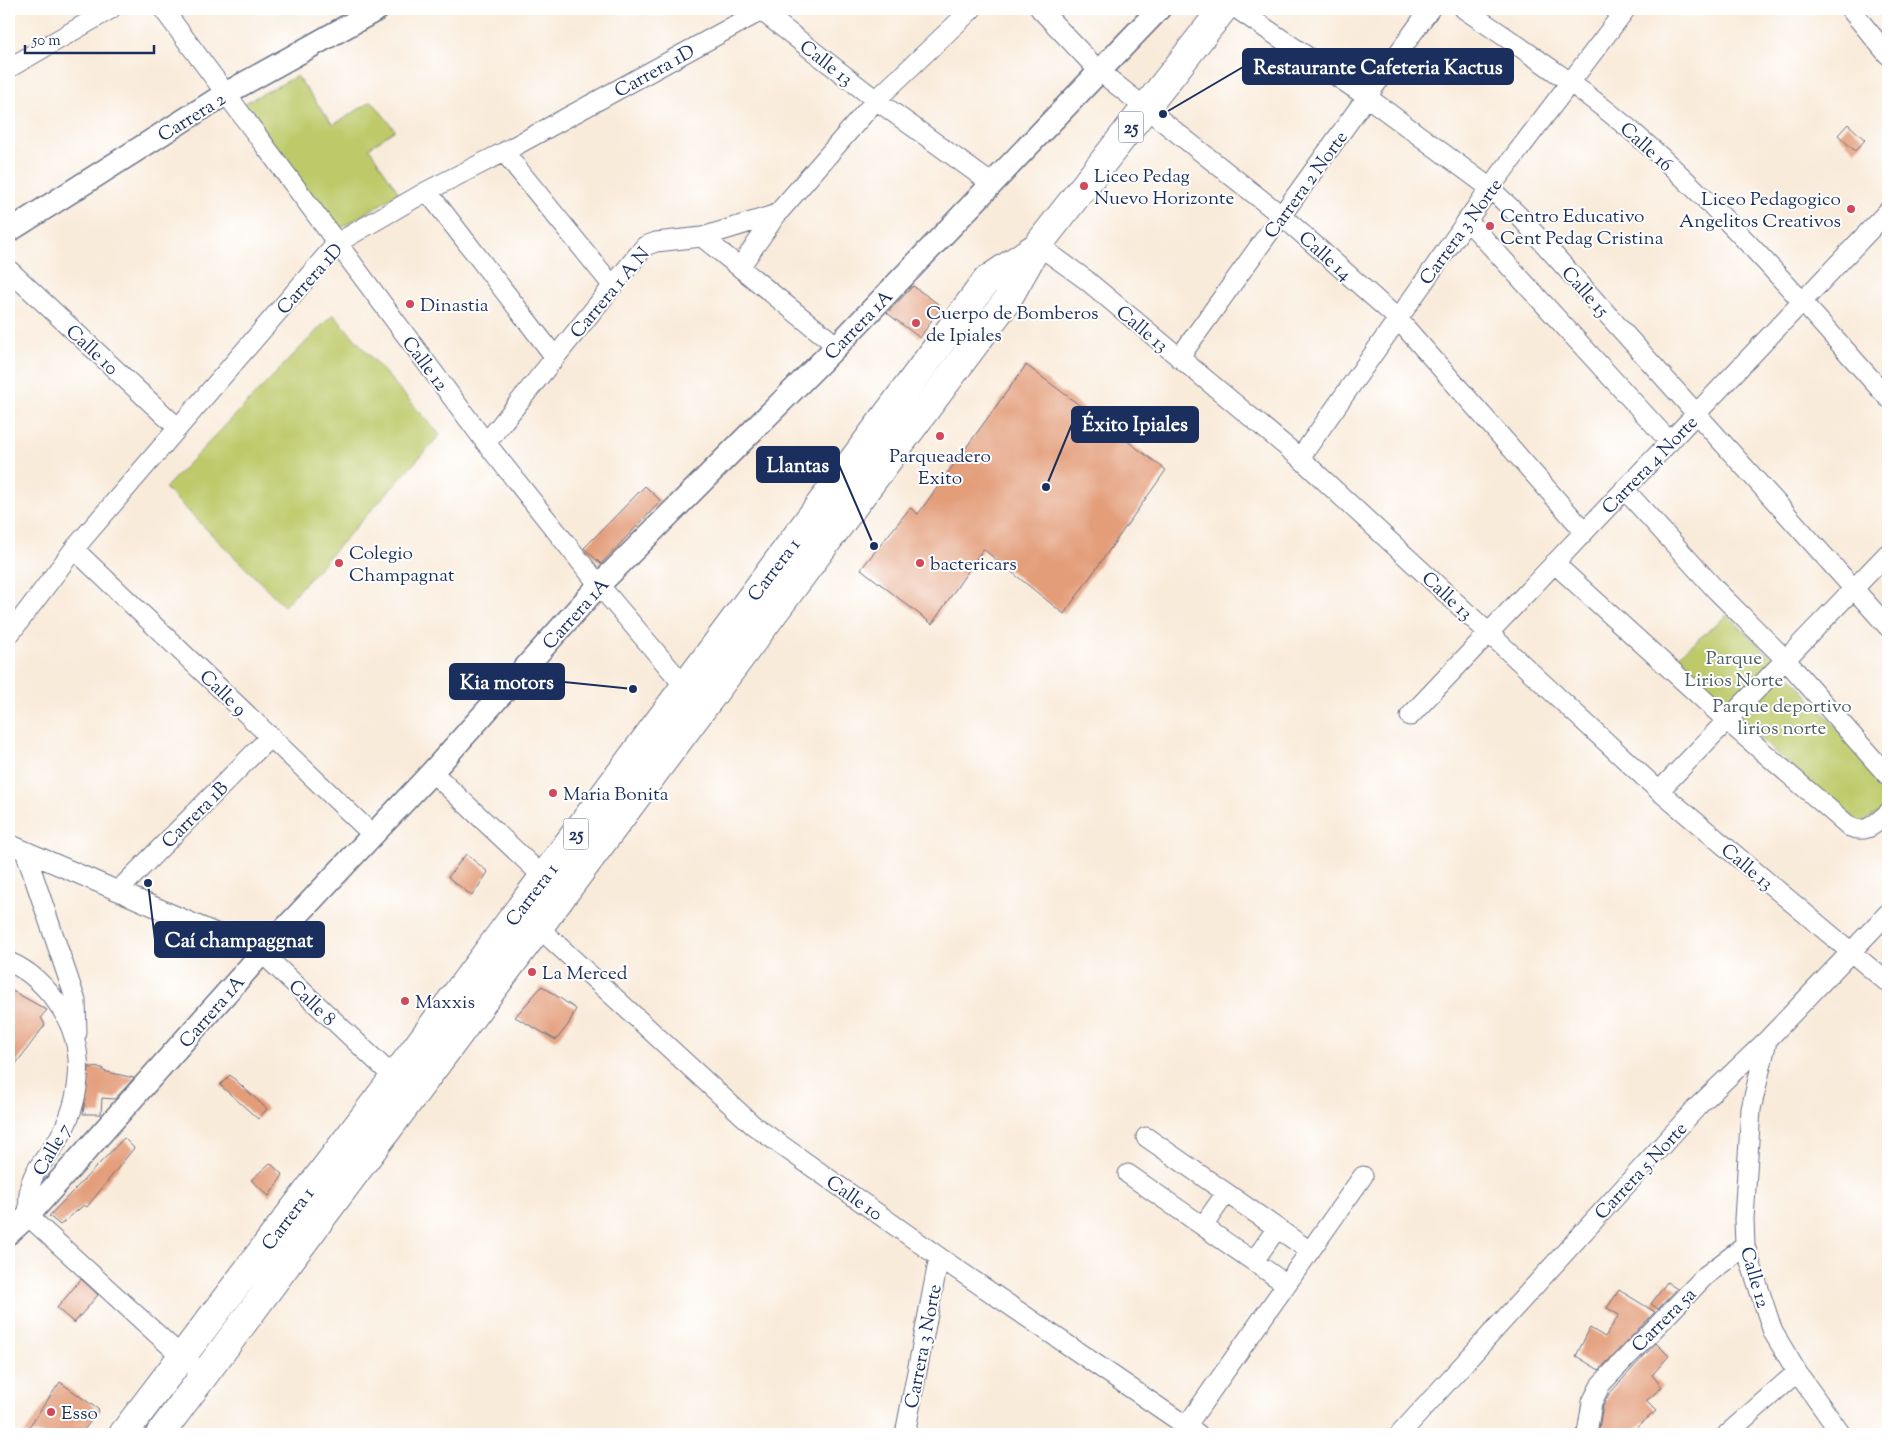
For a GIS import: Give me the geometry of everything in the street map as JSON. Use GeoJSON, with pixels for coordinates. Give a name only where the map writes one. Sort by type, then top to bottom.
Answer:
{"type":"FeatureCollection","features":[{"type":"Feature","properties":{"kind":"main road","name":"Carrera 1"},"geometry":{"type":"LineString","coordinates":[[694,697],[924,412],[1006,302],[1038,245],[1223,9]]}},
{"type":"Feature","properties":{"kind":"main road","name":"Carrera 1"},"geometry":{"type":"LineString","coordinates":[[160,1434],[205,1375],[404,1087],[694,697],[902,396],[987,280],[1038,245]]}},
{"type":"Feature","properties":{"kind":"main road"},"geometry":{"type":"LineString","coordinates":[[902,396],[924,412]]}},
{"type":"Feature","properties":{"kind":"main road","name":"Carrera 1"},"geometry":{"type":"LineString","coordinates":[[123,1434],[181,1356],[538,927],[553,886]]}},
{"type":"Feature","properties":{"kind":"street"},"geometry":{"type":"LineString","coordinates":[[9,68],[111,9]]}},
{"type":"Feature","properties":{"kind":"street","name":"Calle 12"},"geometry":{"type":"LineString","coordinates":[[163,9],[486,443],[599,586],[694,697]]}},
{"type":"Feature","properties":{"kind":"street","name":"Carrera 2"},"geometry":{"type":"LineString","coordinates":[[9,231],[225,94],[378,9]]}},
{"type":"Feature","properties":{"kind":"street"},"geometry":{"type":"LineString","coordinates":[[740,267],[777,214],[876,100],[972,9]]}},
{"type":"Feature","properties":{"kind":"street","name":"Calle 14"},"geometry":{"type":"LineString","coordinates":[[1040,9],[1099,71],[1282,216],[1397,318],[1584,531]]}},
{"type":"Feature","properties":{"kind":"street","name":"Carrera 1A"},"geometry":{"type":"LineString","coordinates":[[9,1233],[28,1216],[262,953],[432,772],[599,586],[837,346],[1158,9]]}},
{"type":"Feature","properties":{"kind":"street","name":"Calle 15"},"geometry":{"type":"LineString","coordinates":[[1237,9],[1367,97],[1490,188],[1519,216],[1888,627]]}},
{"type":"Feature","properties":{"kind":"street","name":"Carrera 2 Norte"},"geometry":{"type":"LineString","coordinates":[[1179,358],[1430,9]]}},
{"type":"Feature","properties":{"kind":"street","name":"Calle 16"},"geometry":{"type":"LineString","coordinates":[[1464,9],[1571,82],[1649,146],[1721,216],[1888,398]]}},
{"type":"Feature","properties":{"kind":"street","name":"Carrera 3 Norte"},"geometry":{"type":"LineString","coordinates":[[1300,458],[1490,188],[1626,9]]}},
{"type":"Feature","properties":{"kind":"street"},"geometry":{"type":"LineString","coordinates":[[1850,9],[1888,55]]}},
{"type":"Feature","properties":{"kind":"street","name":"Calle 13"},"geometry":{"type":"LineString","coordinates":[[760,10],[876,100],[992,184]]}},
{"type":"Feature","properties":{"kind":"street","name":"Carrera 1D"},"geometry":{"type":"LineString","coordinates":[[9,635],[74,549],[337,243],[427,191],[504,152],[760,10]]}},
{"type":"Feature","properties":{"kind":"street"},"geometry":{"type":"LineString","coordinates":[[504,152],[612,285]]}},
{"type":"Feature","properties":{"kind":"street"},"geometry":{"type":"LineString","coordinates":[[427,191],[555,357]]}},
{"type":"Feature","properties":{"kind":"street","name":"Carrera 4 Norte"},"geometry":{"type":"LineString","coordinates":[[1410,716],[1888,211]]}},
{"type":"Feature","properties":{"kind":"street","name":"Carrera 1 A N"},"geometry":{"type":"LineString","coordinates":[[486,443],[645,246],[656,242],[702,237],[777,214]]}},
{"type":"Feature","properties":{"kind":"street"},"geometry":{"type":"LineString","coordinates":[[1467,220],[1670,442]]}},
{"type":"Feature","properties":{"kind":"street"},"geometry":{"type":"LineString","coordinates":[[702,237],[837,346]]}},
{"type":"Feature","properties":{"kind":"street","name":"Calle 13"},"geometry":{"type":"LineString","coordinates":[[1038,245],[1085,279],[1300,458],[1659,791],[1888,983]]}},
{"type":"Feature","properties":{"kind":"street","name":"Calle 10"},"geometry":{"type":"LineString","coordinates":[[9,270],[178,428]]}},
{"type":"Feature","properties":{"kind":"street"},"geometry":{"type":"LineString","coordinates":[[1624,489],[1716,590],[1785,659],[1888,776]]}},
{"type":"Feature","properties":{"kind":"street","name":"Calle 9"},"geometry":{"type":"LineString","coordinates":[[74,549],[373,835]]}},
{"type":"Feature","properties":{"kind":"street"},"geometry":{"type":"LineString","coordinates":[[1659,791],[1888,553]]}},
{"type":"Feature","properties":{"kind":"street"},"geometry":{"type":"LineString","coordinates":[[1554,563],[1726,720],[1850,827],[1859,830],[1869,829],[1888,813]]}},
{"type":"Feature","properties":{"kind":"street","name":"Carrera 1B"},"geometry":{"type":"LineString","coordinates":[[118,891],[271,736]]}},
{"type":"Feature","properties":{"kind":"street"},"geometry":{"type":"LineString","coordinates":[[432,772],[553,886]]}},
{"type":"Feature","properties":{"kind":"street"},"geometry":{"type":"LineString","coordinates":[[17,847],[76,1001],[77,1050]]}},
{"type":"Feature","properties":{"kind":"street","name":"Calle 8"},"geometry":{"type":"LineString","coordinates":[[17,847],[262,953],[404,1087]]}},
{"type":"Feature","properties":{"kind":"street","name":"Carrera 5 Norte"},"geometry":{"type":"LineString","coordinates":[[1400,1434],[1698,1106],[1768,1039],[1888,913]]}},
{"type":"Feature","properties":{"kind":"street","name":"Calle 10"},"geometry":{"type":"LineString","coordinates":[[538,927],[753,1125],[939,1257],[1192,1430]]}},
{"type":"Feature","properties":{"kind":"street","name":"Calle 7"},"geometry":{"type":"LineString","coordinates":[[9,962],[36,978],[55,998],[67,1018],[77,1050],[79,1075],[75,1104],[64,1130],[37,1170],[30,1186],[28,1216]]}},
{"type":"Feature","properties":{"kind":"street","name":"Calle 12"},"geometry":{"type":"LineString","coordinates":[[1768,1039],[1751,1110],[1744,1219],[1745,1246],[1773,1332],[1797,1372],[1841,1434]]}},
{"type":"Feature","properties":{"kind":"street"},"geometry":{"type":"LineString","coordinates":[[1146,1137],[1310,1250]]}},
{"type":"Feature","properties":{"kind":"street"},"geometry":{"type":"LineString","coordinates":[[1128,1174],[1286,1284]]}},
{"type":"Feature","properties":{"kind":"street"},"geometry":{"type":"LineString","coordinates":[[1192,1430],[1286,1284],[1363,1176]]}},
{"type":"Feature","properties":{"kind":"street"},"geometry":{"type":"LineString","coordinates":[[1203,1226],[1226,1193]]}},
{"type":"Feature","properties":{"kind":"street"},"geometry":{"type":"LineString","coordinates":[[28,1216],[181,1356],[205,1375]]}},
{"type":"Feature","properties":{"kind":"street"},"geometry":{"type":"LineString","coordinates":[[1254,1261],[1277,1228]]}},
{"type":"Feature","properties":{"kind":"street","name":"Carrera 5a"},"geometry":{"type":"LineString","coordinates":[[1588,1434],[1592,1402],[1601,1384],[1705,1276],[1745,1246]]}},
{"type":"Feature","properties":{"kind":"street","name":"Carrera 3 Norte"},"geometry":{"type":"LineString","coordinates":[[905,1434],[939,1257]]}},
{"type":"Feature","properties":{"kind":"street"},"geometry":{"type":"LineString","coordinates":[[1726,1434],[1797,1372]]}},
{"type":"Feature","properties":{"kind":"green space"},"geometry":{"type":"Polygon","coordinates":[[[297,76],[333,125],[372,101],[395,130],[369,148],[399,193],[338,230],[243,104],[297,76]]]}},
{"type":"Feature","properties":{"kind":"green space"},"geometry":{"type":"Polygon","coordinates":[[[333,314],[440,435],[284,606],[165,488],[333,314]]]}},
{"type":"Feature","properties":{"kind":"green space","name":"Parque deportivo lirios norte"},"geometry":{"type":"Polygon","coordinates":[[[1727,615],[1783,668],[1838,729],[1888,791],[1888,807],[1858,825],[1733,715],[1676,658],[1727,615]]]}},
{"type":"Feature","properties":{"kind":"building"},"geometry":{"type":"Polygon","coordinates":[[[1848,124],[1865,140],[1855,151],[1838,135],[1848,124]]]}},
{"type":"Feature","properties":{"kind":"building","name":"Cuerpo de Bomberos de Ipiales"},"geometry":{"type":"Polygon","coordinates":[[[913,286],[941,306],[920,338],[887,313],[913,286]]]}},
{"type":"Feature","properties":{"kind":"building"},"geometry":{"type":"Polygon","coordinates":[[[1026,365],[1166,470],[1064,614],[983,549],[932,624],[861,569],[910,508],[918,514],[1026,365]]]}},
{"type":"Feature","properties":{"kind":"building"},"geometry":{"type":"Polygon","coordinates":[[[645,486],[661,501],[601,564],[584,548],[645,486]]]}},
{"type":"Feature","properties":{"kind":"building"},"geometry":{"type":"Polygon","coordinates":[[[466,854],[488,872],[472,896],[448,877],[466,854]]]}},
{"type":"Feature","properties":{"kind":"building"},"geometry":{"type":"Polygon","coordinates":[[[542,986],[576,1009],[568,1025],[556,1040],[515,1017],[542,986]]]}},
{"type":"Feature","properties":{"kind":"building"},"geometry":{"type":"Polygon","coordinates":[[[9,989],[47,1010],[41,1017],[45,1025],[9,1073],[9,989]]]}},
{"type":"Feature","properties":{"kind":"building"},"geometry":{"type":"Polygon","coordinates":[[[89,1067],[103,1068],[103,1071],[134,1078],[115,1099],[102,1098],[101,1114],[83,1114],[89,1067]]]}},
{"type":"Feature","properties":{"kind":"building"},"geometry":{"type":"Polygon","coordinates":[[[230,1075],[267,1109],[258,1119],[220,1085],[230,1075]]]}},
{"type":"Feature","properties":{"kind":"building"},"geometry":{"type":"Polygon","coordinates":[[[124,1138],[134,1148],[87,1207],[84,1205],[60,1225],[49,1216],[124,1138]]]}},
{"type":"Feature","properties":{"kind":"building"},"geometry":{"type":"Polygon","coordinates":[[[270,1163],[283,1175],[269,1196],[251,1180],[270,1163]]]}},
{"type":"Feature","properties":{"kind":"building"},"geometry":{"type":"Polygon","coordinates":[[[81,1279],[98,1295],[74,1323],[57,1308],[81,1279]]]}},
{"type":"Feature","properties":{"kind":"building"},"geometry":{"type":"Polygon","coordinates":[[[1667,1282],[1677,1289],[1658,1309],[1651,1304],[1667,1282]]]}},
{"type":"Feature","properties":{"kind":"building"},"geometry":{"type":"Polygon","coordinates":[[[1619,1290],[1655,1312],[1599,1370],[1576,1356],[1590,1328],[1605,1337],[1619,1315],[1607,1308],[1619,1290]]]}},
{"type":"Feature","properties":{"kind":"building"},"geometry":{"type":"Polygon","coordinates":[[[1656,1343],[1669,1356],[1652,1375],[1662,1387],[1646,1401],[1656,1411],[1629,1434],[1598,1434],[1603,1405],[1609,1394],[1656,1343]]]}},
{"type":"Feature","properties":{"kind":"building"},"geometry":{"type":"Polygon","coordinates":[[[60,1382],[99,1410],[81,1434],[24,1434],[60,1382]]]}},
{"type":"Feature","properties":{"kind":"place","name":"Restaurante Cafeteria Kactus"},"geometry":{"type":"Point","coordinates":[1163,114]}},
{"type":"Feature","properties":{"kind":"place","name":"Liceo Pedag Nuevo Horizonte"},"geometry":{"type":"Point","coordinates":[1084,186]}},
{"type":"Feature","properties":{"kind":"place","name":"Liceo Pedagogico Angelitos Creativos"},"geometry":{"type":"Point","coordinates":[1851,209]}},
{"type":"Feature","properties":{"kind":"place","name":"Centro Educativo Cent Pedag Cristina"},"geometry":{"type":"Point","coordinates":[1490,226]}},
{"type":"Feature","properties":{"kind":"place","name":"Dinastia"},"geometry":{"type":"Point","coordinates":[410,304]}},
{"type":"Feature","properties":{"kind":"place","name":"Cuerpo de Bomberos de Ipiales"},"geometry":{"type":"Point","coordinates":[916,323]}},
{"type":"Feature","properties":{"kind":"place","name":"Parqueadero Exito"},"geometry":{"type":"Point","coordinates":[940,436]}},
{"type":"Feature","properties":{"kind":"place","name":"Éxito Ipiales"},"geometry":{"type":"Point","coordinates":[1046,487]}},
{"type":"Feature","properties":{"kind":"place","name":"Llantas"},"geometry":{"type":"Point","coordinates":[874,546]}},
{"type":"Feature","properties":{"kind":"place","name":"Colegio Champagnat"},"geometry":{"type":"Point","coordinates":[339,563]}},
{"type":"Feature","properties":{"kind":"place","name":"bactericars"},"geometry":{"type":"Point","coordinates":[920,563]}},
{"type":"Feature","properties":{"kind":"place","name":"Kia motors"},"geometry":{"type":"Point","coordinates":[633,689]}},
{"type":"Feature","properties":{"kind":"place","name":"Maria Bonita"},"geometry":{"type":"Point","coordinates":[553,793]}},
{"type":"Feature","properties":{"kind":"place","name":"Caí champaggnat"},"geometry":{"type":"Point","coordinates":[148,883]}},
{"type":"Feature","properties":{"kind":"place","name":"La Merced"},"geometry":{"type":"Point","coordinates":[532,972]}},
{"type":"Feature","properties":{"kind":"place","name":"Maxxis"},"geometry":{"type":"Point","coordinates":[405,1001]}},
{"type":"Feature","properties":{"kind":"place","name":"Esso"},"geometry":{"type":"Point","coordinates":[51,1412]}},
{"type":"Feature","properties":{"kind":"park label","name":"Parque Lirios Norte"},"geometry":{"type":"Point","coordinates":[1734,668]}}]}
